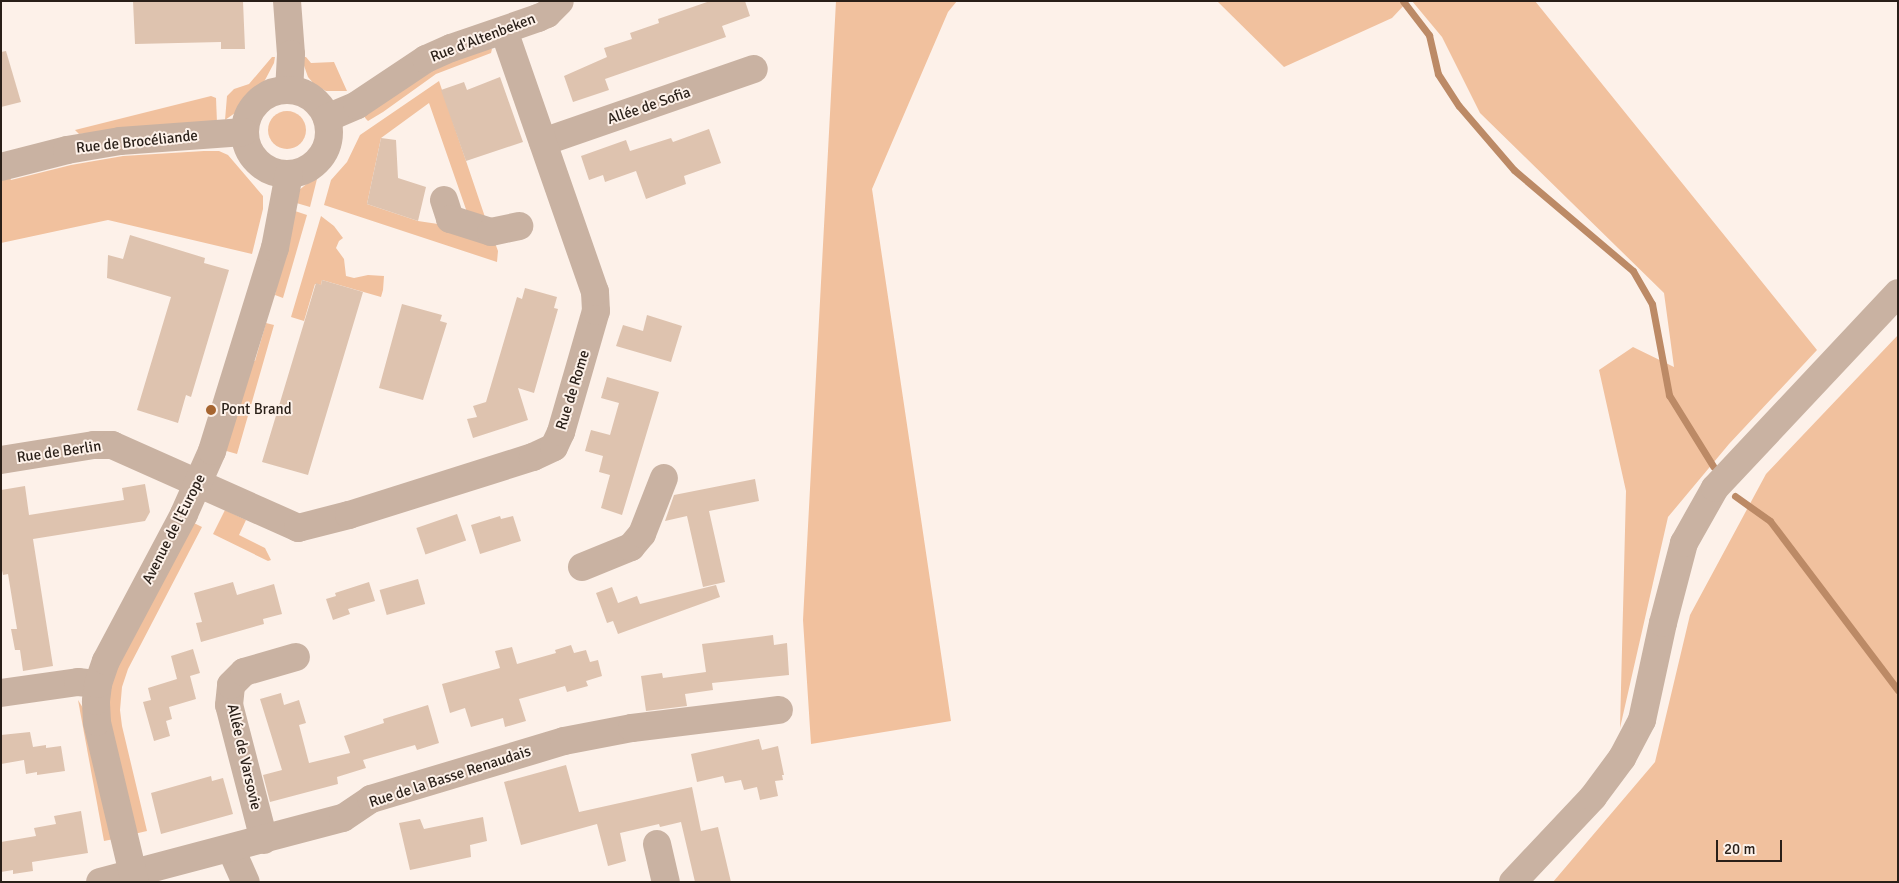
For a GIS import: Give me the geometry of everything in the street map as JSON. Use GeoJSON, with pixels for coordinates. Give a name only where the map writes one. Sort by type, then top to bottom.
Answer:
{"type":"FeatureCollection","features":[{"type":"Feature","properties":{"kind":"street"},"geometry":{"type":"LineString","coordinates":[[287,1],[291,54],[289,89]]}},
{"type":"Feature","properties":{"kind":"street","name":"Rue d'Altenbeken"},"geometry":{"type":"LineString","coordinates":[[327,118],[357,105],[426,60],[547,14],[560,1]]}},
{"type":"Feature","properties":{"kind":"street","name":"Rue de Rome"},"geometry":{"type":"LineString","coordinates":[[199,482],[270,517],[298,528],[316,525],[432,489],[533,457],[554,447],[561,432],[596,311],[595,292],[504,30]]}},
{"type":"Feature","properties":{"kind":"street","name":"Allée de Sofia"},"geometry":{"type":"LineString","coordinates":[[543,142],[754,69]]}},
{"type":"Feature","properties":{"kind":"street"},"geometry":{"type":"LineString","coordinates":[[289,89],[305,93],[319,104],[327,118],[329,129],[325,152],[318,161],[305,170],[289,174],[276,173],[263,167],[253,158],[246,145],[244,132],[248,115],[258,101],[272,92],[289,89]]}},
{"type":"Feature","properties":{"kind":"street","name":"Rue de Brocéliande"},"geometry":{"type":"LineString","coordinates":[[1,167],[68,150],[120,141],[244,132]]}},
{"type":"Feature","properties":{"kind":"street","name":"Avenue de l'Europe"},"geometry":{"type":"LineString","coordinates":[[134,877],[97,722],[98,684],[120,633],[199,482],[212,451],[275,248],[289,174]]}},
{"type":"Feature","properties":{"kind":"street"},"geometry":{"type":"LineString","coordinates":[[444,200],[450,219],[491,232],[518,226]]}},
{"type":"Feature","properties":{"kind":"street"},"geometry":{"type":"LineString","coordinates":[[1513,882],[1593,797],[1622,758],[1642,720],[1663,623],[1684,543],[1715,488],[1898,294]]}},
{"type":"Feature","properties":{"kind":"street","name":"Rue de Berlin"},"geometry":{"type":"LineString","coordinates":[[1,460],[94,445],[112,445],[199,482]]}},
{"type":"Feature","properties":{"kind":"street"},"geometry":{"type":"LineString","coordinates":[[582,567],[630,548],[642,534],[664,478]]}},
{"type":"Feature","properties":{"kind":"street","name":"Allée de Varsovie"},"geometry":{"type":"LineString","coordinates":[[264,840],[229,705],[231,685],[244,672],[296,657]]}},
{"type":"Feature","properties":{"kind":"street"},"geometry":{"type":"LineString","coordinates":[[1,693],[78,682],[98,684]]}},
{"type":"Feature","properties":{"kind":"street","name":"Rue de la Basse Renaudais"},"geometry":{"type":"LineString","coordinates":[[100,882],[134,877],[343,818],[371,800],[564,741],[632,728],[779,710]]}},
{"type":"Feature","properties":{"kind":"street"},"geometry":{"type":"LineString","coordinates":[[657,844],[666,882]]}},
{"type":"Feature","properties":{"kind":"street"},"geometry":{"type":"LineString","coordinates":[[231,849],[246,882]]}},
{"type":"Feature","properties":{"kind":"shaded area"},"geometry":{"type":"Polygon","coordinates":[[[836,1],[957,1],[948,12],[872,189],[951,721],[811,744],[803,620],[836,1]]]}},
{"type":"Feature","properties":{"kind":"shaded area"},"geometry":{"type":"Polygon","coordinates":[[[1217,1],[1408,1],[1392,18],[1284,67],[1217,1]]]}},
{"type":"Feature","properties":{"kind":"shaded area"},"geometry":{"type":"Polygon","coordinates":[[[1412,1],[1535,1],[1817,350],[1729,444],[1668,517],[1620,728],[1626,491],[1599,370],[1633,347],[1674,367],[1664,293],[1480,113],[1442,37],[1412,1]]]}},
{"type":"Feature","properties":{"kind":"shaded area"},"geometry":{"type":"Polygon","coordinates":[[[486,48],[492,49],[491,53],[436,74],[368,121],[364,116],[424,73],[486,48]]]}},
{"type":"Feature","properties":{"kind":"shaded area"},"geometry":{"type":"Polygon","coordinates":[[[272,57],[275,57],[274,63],[264,82],[251,92],[235,113],[225,120],[227,96],[234,89],[249,84],[272,57]]]}},
{"type":"Feature","properties":{"kind":"shaded area"},"geometry":{"type":"Polygon","coordinates":[[[301,57],[306,57],[311,63],[334,62],[347,91],[326,91],[314,84],[308,77],[301,57]]]}},
{"type":"Feature","properties":{"kind":"shaded area"},"geometry":{"type":"Polygon","coordinates":[[[439,81],[486,220],[469,218],[429,103],[381,138],[367,204],[418,221],[491,232],[498,251],[497,262],[324,205],[331,180],[347,162],[360,135],[439,81]]]}},
{"type":"Feature","properties":{"kind":"shaded area"},"geometry":{"type":"Polygon","coordinates":[[[211,96],[216,98],[217,123],[79,134],[75,130],[211,96]]]}},
{"type":"Feature","properties":{"kind":"shaded area"},"geometry":{"type":"Polygon","coordinates":[[[287,111],[301,116],[306,130],[301,144],[287,149],[273,144],[268,130],[273,116],[287,111]]]}},
{"type":"Feature","properties":{"kind":"shaded area"},"geometry":{"type":"Polygon","coordinates":[[[219,151],[228,155],[263,196],[263,209],[252,254],[108,220],[1,243],[1,178],[9,176],[11,180],[71,165],[123,156],[219,151]]]}},
{"type":"Feature","properties":{"kind":"shaded area"},"geometry":{"type":"Polygon","coordinates":[[[318,175],[310,207],[293,202],[299,190],[318,175]]]}},
{"type":"Feature","properties":{"kind":"shaded area"},"geometry":{"type":"Polygon","coordinates":[[[292,210],[307,215],[283,298],[275,295],[292,210]]]}},
{"type":"Feature","properties":{"kind":"shaded area"},"geometry":{"type":"Polygon","coordinates":[[[321,216],[334,226],[343,238],[339,241],[336,248],[344,259],[346,276],[354,278],[368,275],[384,276],[383,290],[381,297],[322,280],[321,285],[315,284],[304,321],[291,317],[321,216]]]}},
{"type":"Feature","properties":{"kind":"shaded area"},"geometry":{"type":"Polygon","coordinates":[[[266,323],[274,325],[237,454],[223,450],[250,360],[255,361],[266,323]]]}},
{"type":"Feature","properties":{"kind":"shaded area"},"geometry":{"type":"Polygon","coordinates":[[[1898,335],[1898,882],[1553,882],[1655,762],[1690,615],[1766,474],[1898,335]]]}},
{"type":"Feature","properties":{"kind":"shaded area"},"geometry":{"type":"Polygon","coordinates":[[[225,510],[246,520],[239,535],[265,548],[271,560],[268,561],[213,534],[225,510]]]}},
{"type":"Feature","properties":{"kind":"shaded area"},"geometry":{"type":"Polygon","coordinates":[[[190,521],[202,527],[128,669],[122,687],[120,710],[122,726],[147,831],[134,834],[110,735],[108,686],[190,521]]]}},
{"type":"Feature","properties":{"kind":"shaded area"},"geometry":{"type":"Polygon","coordinates":[[[78,700],[83,708],[114,839],[104,841],[78,700]]]}},
{"type":"Feature","properties":{"kind":"building"},"geometry":{"type":"Polygon","coordinates":[[[133,1],[243,1],[245,49],[221,49],[221,42],[135,44],[133,1]]]}},
{"type":"Feature","properties":{"kind":"building"},"geometry":{"type":"Polygon","coordinates":[[[710,1],[745,1],[750,16],[722,26],[726,37],[605,79],[609,90],[573,102],[564,76],[607,57],[604,48],[632,39],[630,33],[659,23],[658,19],[710,1]]]}},
{"type":"Feature","properties":{"kind":"building"},"geometry":{"type":"Polygon","coordinates":[[[6,51],[21,102],[1,107],[1,52],[6,51]]]}},
{"type":"Feature","properties":{"kind":"building"},"geometry":{"type":"Polygon","coordinates":[[[500,77],[523,142],[466,161],[441,90],[464,82],[467,90],[500,77]]]}},
{"type":"Feature","properties":{"kind":"building"},"geometry":{"type":"Polygon","coordinates":[[[709,129],[721,163],[684,176],[686,184],[646,199],[636,171],[605,182],[603,175],[589,180],[581,156],[626,140],[630,151],[671,138],[673,142],[709,129]]]}},
{"type":"Feature","properties":{"kind":"building"},"geometry":{"type":"Polygon","coordinates":[[[381,138],[396,140],[398,178],[426,187],[418,221],[367,204],[381,138]]]}},
{"type":"Feature","properties":{"kind":"building"},"geometry":{"type":"Polygon","coordinates":[[[130,235],[205,258],[204,263],[229,270],[191,397],[186,395],[178,423],[137,410],[171,297],[107,278],[108,255],[123,259],[130,235]]]}},
{"type":"Feature","properties":{"kind":"building"},"geometry":{"type":"Polygon","coordinates":[[[322,280],[363,292],[308,475],[262,462],[316,283],[321,285],[322,280]]]}},
{"type":"Feature","properties":{"kind":"building"},"geometry":{"type":"Polygon","coordinates":[[[525,288],[557,297],[554,308],[558,309],[534,393],[518,388],[528,420],[473,438],[467,419],[477,417],[473,406],[486,402],[517,297],[522,299],[525,288]]]}},
{"type":"Feature","properties":{"kind":"building"},"geometry":{"type":"Polygon","coordinates":[[[402,304],[442,315],[440,321],[447,323],[423,400],[379,388],[402,304]]]}},
{"type":"Feature","properties":{"kind":"building"},"geometry":{"type":"Polygon","coordinates":[[[647,315],[682,326],[671,362],[616,346],[623,325],[643,331],[647,315]]]}},
{"type":"Feature","properties":{"kind":"building"},"geometry":{"type":"Polygon","coordinates":[[[607,377],[659,392],[622,515],[601,508],[610,475],[599,472],[603,456],[585,451],[591,430],[610,435],[619,403],[601,398],[607,377]]]}},
{"type":"Feature","properties":{"kind":"building"},"geometry":{"type":"Polygon","coordinates":[[[755,479],[759,501],[709,511],[725,582],[703,587],[687,516],[665,521],[674,495],[755,479]]]}},
{"type":"Feature","properties":{"kind":"building"},"geometry":{"type":"Polygon","coordinates":[[[145,484],[150,512],[145,521],[33,539],[53,666],[23,671],[20,650],[15,650],[11,629],[17,629],[8,574],[3,575],[1,566],[1,490],[25,486],[29,515],[124,500],[122,488],[145,484]]]}},
{"type":"Feature","properties":{"kind":"building"},"geometry":{"type":"Polygon","coordinates":[[[457,514],[466,540],[425,554],[416,528],[457,514]]]}},
{"type":"Feature","properties":{"kind":"building"},"geometry":{"type":"Polygon","coordinates":[[[500,516],[501,519],[513,516],[521,541],[480,554],[471,525],[500,516]]]}},
{"type":"Feature","properties":{"kind":"building"},"geometry":{"type":"Polygon","coordinates":[[[418,579],[425,604],[387,615],[380,590],[418,579]]]}},
{"type":"Feature","properties":{"kind":"building"},"geometry":{"type":"Polygon","coordinates":[[[233,582],[237,595],[274,584],[282,614],[263,619],[264,624],[201,642],[196,623],[202,622],[194,593],[233,582]]]}},
{"type":"Feature","properties":{"kind":"building"},"geometry":{"type":"Polygon","coordinates":[[[369,582],[375,601],[348,609],[350,614],[333,620],[326,599],[336,596],[335,593],[369,582]]]}},
{"type":"Feature","properties":{"kind":"building"},"geometry":{"type":"Polygon","coordinates":[[[716,585],[720,597],[618,634],[613,621],[607,623],[596,593],[612,587],[618,603],[637,596],[640,604],[716,585]]]}},
{"type":"Feature","properties":{"kind":"building"},"geometry":{"type":"Polygon","coordinates":[[[773,635],[774,645],[787,643],[789,675],[712,683],[713,690],[685,694],[687,706],[646,711],[641,676],[662,673],[663,678],[706,672],[702,644],[773,635]]]}},
{"type":"Feature","properties":{"kind":"building"},"geometry":{"type":"Polygon","coordinates":[[[571,645],[574,653],[586,650],[590,662],[598,660],[602,676],[586,681],[588,686],[567,692],[565,686],[519,699],[526,721],[505,727],[503,718],[471,727],[465,708],[450,713],[442,684],[500,668],[495,651],[512,647],[517,664],[556,653],[555,650],[571,645]]]}},
{"type":"Feature","properties":{"kind":"building"},"geometry":{"type":"Polygon","coordinates":[[[193,649],[200,673],[190,676],[196,699],[169,707],[172,719],[166,721],[170,736],[154,741],[143,702],[151,700],[148,688],[177,679],[171,656],[193,649]]]}},
{"type":"Feature","properties":{"kind":"building"},"geometry":{"type":"Polygon","coordinates":[[[281,693],[284,705],[299,700],[306,723],[299,725],[309,763],[350,753],[344,736],[384,723],[383,719],[428,705],[439,743],[417,750],[415,745],[363,760],[366,768],[337,777],[338,784],[270,802],[263,775],[282,770],[260,699],[281,693]]]}},
{"type":"Feature","properties":{"kind":"building"},"geometry":{"type":"Polygon","coordinates":[[[30,732],[33,747],[46,745],[46,748],[61,746],[65,771],[37,775],[37,772],[26,774],[24,760],[1,764],[1,735],[30,732]]]}},
{"type":"Feature","properties":{"kind":"building"},"geometry":{"type":"Polygon","coordinates":[[[759,739],[762,750],[778,746],[784,775],[782,775],[783,780],[775,781],[778,796],[760,800],[757,787],[744,790],[741,780],[725,783],[723,776],[697,782],[691,754],[759,739]]]}},
{"type":"Feature","properties":{"kind":"building"},"geometry":{"type":"Polygon","coordinates":[[[566,765],[579,812],[692,787],[701,831],[718,827],[731,882],[695,882],[681,822],[660,827],[659,824],[620,833],[626,861],[608,866],[597,824],[521,845],[504,782],[566,765]]]}},
{"type":"Feature","properties":{"kind":"building"},"geometry":{"type":"Polygon","coordinates":[[[211,776],[212,781],[223,778],[233,814],[161,834],[151,793],[211,776]]]}},
{"type":"Feature","properties":{"kind":"building"},"geometry":{"type":"Polygon","coordinates":[[[81,811],[88,853],[32,862],[33,871],[13,874],[13,870],[1,872],[1,842],[36,836],[34,828],[56,824],[54,816],[81,811]]]}},
{"type":"Feature","properties":{"kind":"building"},"geometry":{"type":"Polygon","coordinates":[[[483,817],[487,841],[470,845],[471,857],[410,870],[399,823],[420,819],[424,829],[483,817]]]}},
{"type":"Feature","properties":{"kind":"waterway"},"geometry":{"type":"LineString","coordinates":[[1403,1],[1429,35],[1438,74],[1459,106],[1514,170],[1633,271],[1652,304],[1669,395],[1713,466]]}},
{"type":"Feature","properties":{"kind":"waterway"},"geometry":{"type":"LineString","coordinates":[[1735,496],[1770,521],[1898,690]]}},
{"type":"Feature","properties":{"kind":"place","name":"Pont Brand"},"geometry":{"type":"Point","coordinates":[211,410]}}]}
